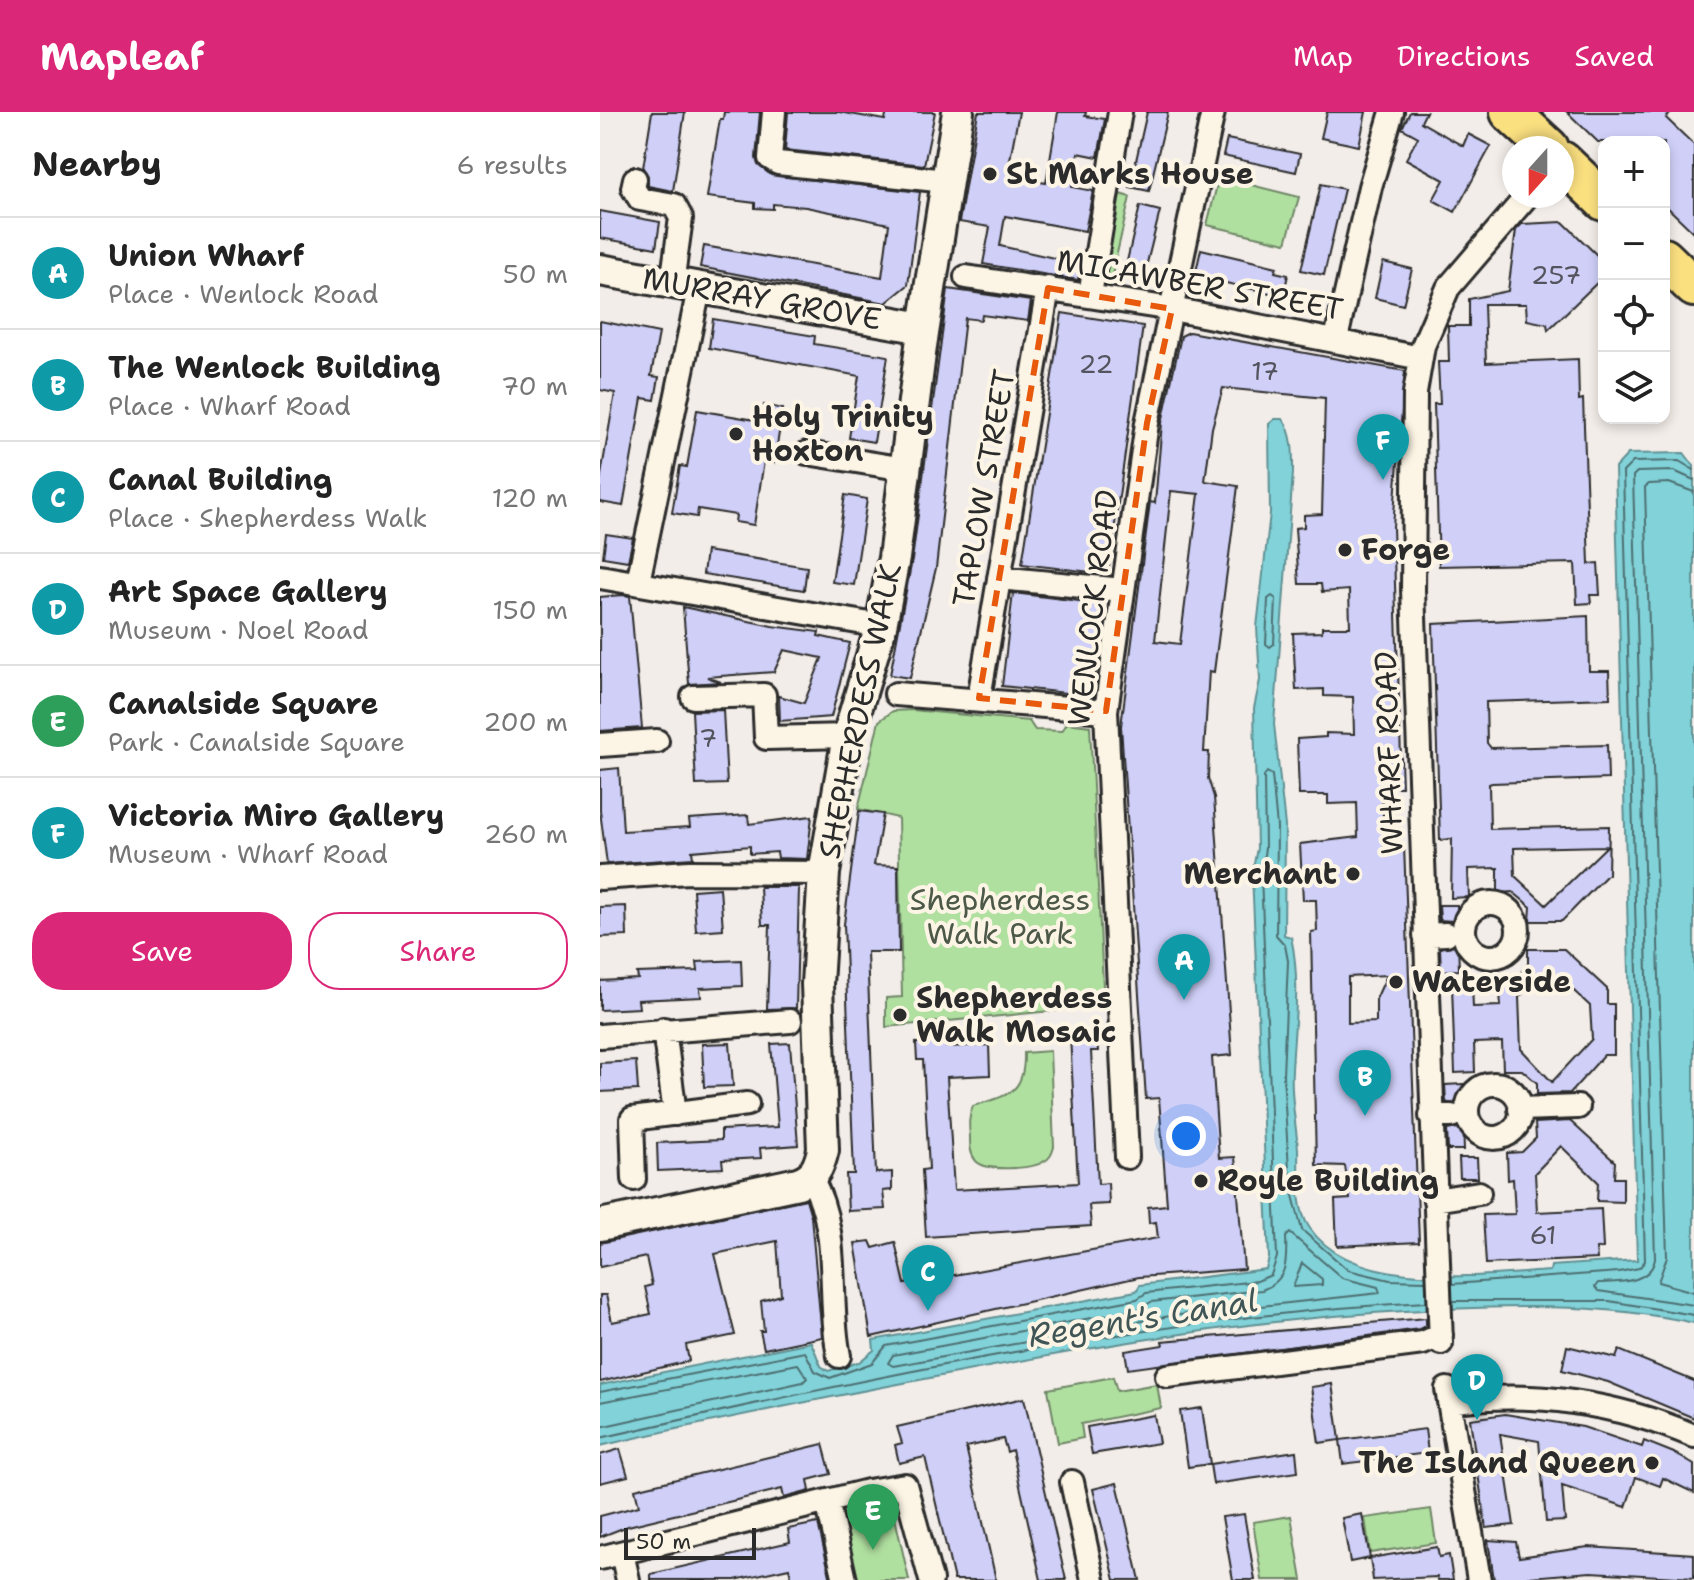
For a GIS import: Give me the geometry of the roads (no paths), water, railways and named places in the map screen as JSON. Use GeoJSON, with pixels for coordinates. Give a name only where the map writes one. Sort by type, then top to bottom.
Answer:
{"type":"FeatureCollection","features":[{"type":"Feature","properties":{"kind":"highway"},"geometry":{"type":"LineString","coordinates":[[1510,112],[1536,136]]}},
{"type":"Feature","properties":{"kind":"highway"},"geometry":{"type":"LineString","coordinates":[[1574,172],[1598,195]]}},
{"type":"Feature","properties":{"kind":"highway"},"geometry":{"type":"LineString","coordinates":[[1670,264],[1694,287]]}},
{"type":"Feature","properties":{"kind":"main road","name":"SHEPHERDESS WALK"},"geometry":{"type":"LineString","coordinates":[[811,1178],[823,1150],[817,984],[824,873],[848,736],[881,626],[923,328],[958,112]]}},
{"type":"Feature","properties":{"kind":"main road","name":"MURRAY GROVE"},"geometry":{"type":"LineString","coordinates":[[600,270],[923,328]]}},
{"type":"Feature","properties":{"kind":"main road"},"geometry":{"type":"LineString","coordinates":[[600,1225],[811,1178]]}},
{"type":"Feature","properties":{"kind":"street"},"geometry":{"type":"LineString","coordinates":[[774,112],[768,151],[770,158],[778,163],[946,181]]}},
{"type":"Feature","properties":{"kind":"street"},"geometry":{"type":"LineString","coordinates":[[1090,295],[1120,112]]}},
{"type":"Feature","properties":{"kind":"street","name":"WENLOCK ROAD"},"geometry":{"type":"LineString","coordinates":[[1127,1157],[1106,711],[1147,423],[1213,112]]}},
{"type":"Feature","properties":{"kind":"street"},"geometry":{"type":"LineString","coordinates":[[1336,339],[1370,187],[1392,112]]}},
{"type":"Feature","properties":{"kind":"street"},"geometry":{"type":"LineString","coordinates":[[635,179],[633,188],[640,199],[674,205],[681,218],[686,286],[638,582]]}},
{"type":"Feature","properties":{"kind":"street","name":"WHARF ROAD"},"geometry":{"type":"LineString","coordinates":[[1167,1376],[1423,1343],[1441,1333],[1435,1200],[1452,1115],[1447,934],[1413,590],[1415,393],[1421,358],[1448,288],[1517,208]]}},
{"type":"Feature","properties":{"kind":"street","name":"MICAWBER STREET"},"geometry":{"type":"LineString","coordinates":[[966,277],[1172,309],[1421,358]]}},
{"type":"Feature","properties":{"kind":"street","name":"TAPLOW STREET"},"geometry":{"type":"LineString","coordinates":[[979,698],[1048,288]]}},
{"type":"Feature","properties":{"kind":"street"},"geometry":{"type":"LineString","coordinates":[[807,453],[905,469]]}},
{"type":"Feature","properties":{"kind":"street"},"geometry":{"type":"LineString","coordinates":[[600,577],[881,626]]}},
{"type":"Feature","properties":{"kind":"street"},"geometry":{"type":"LineString","coordinates":[[999,578],[1123,590]]}},
{"type":"Feature","properties":{"kind":"street"},"geometry":{"type":"LineString","coordinates":[[896,694],[979,698],[1106,711]]}},
{"type":"Feature","properties":{"kind":"street"},"geometry":{"type":"LineString","coordinates":[[693,697],[764,695],[766,738],[848,736]]}},
{"type":"Feature","properties":{"kind":"street"},"geometry":{"type":"LineString","coordinates":[[600,745],[657,741]]}},
{"type":"Feature","properties":{"kind":"street"},"geometry":{"type":"LineString","coordinates":[[600,878],[676,873],[824,873]]}},
{"type":"Feature","properties":{"kind":"street"},"geometry":{"type":"LineString","coordinates":[[600,1036],[790,1021]]}},
{"type":"Feature","properties":{"kind":"street"},"geometry":{"type":"LineString","coordinates":[[664,1029],[675,1114]]}},
{"type":"Feature","properties":{"kind":"street"},"geometry":{"type":"LineString","coordinates":[[1505,1084],[1520,1098],[1521,1121],[1506,1138],[1485,1138],[1452,1115],[1468,1103],[1480,1085],[1505,1084]]}},
{"type":"Feature","properties":{"kind":"street"},"geometry":{"type":"LineString","coordinates":[[634,1179],[632,1119],[747,1104]]}},
{"type":"Feature","properties":{"kind":"street"},"geometry":{"type":"LineString","coordinates":[[1520,1109],[1578,1107]]}},
{"type":"Feature","properties":{"kind":"street"},"geometry":{"type":"LineString","coordinates":[[811,1178],[829,1238],[839,1356]]}},
{"type":"Feature","properties":{"kind":"street"},"geometry":{"type":"LineString","coordinates":[[1435,1200],[1479,1193]]}},
{"type":"Feature","properties":{"kind":"street"},"geometry":{"type":"LineString","coordinates":[[1479,1580],[1448,1395],[1561,1400],[1626,1414],[1694,1436]]}},
{"type":"Feature","properties":{"kind":"street"},"geometry":{"type":"LineString","coordinates":[[1072,1482],[1093,1580]]}},
{"type":"Feature","properties":{"kind":"street"},"geometry":{"type":"LineString","coordinates":[[600,1558],[827,1501],[905,1485],[931,1580]]}},
{"type":"Feature","properties":{"kind":"street"},"geometry":{"type":"LineString","coordinates":[[827,1501],[845,1580]]}},
{"type":"Feature","properties":{"kind":"street"},"geometry":{"type":"LineString","coordinates":[[628,1580],[633,1549]]}},
{"type":"Feature","properties":{"kind":"water","name":"Regent's Canal"},"geometry":{"type":"Polygon","coordinates":[[[1275,419],[1283,419],[1287,425],[1293,459],[1274,724],[1285,826],[1284,935],[1291,937],[1296,970],[1292,1100],[1300,1199],[1309,1227],[1329,1248],[1356,1262],[1387,1271],[1420,1275],[1550,1271],[1551,1266],[1637,1260],[1615,468],[1628,454],[1684,453],[1694,466],[1694,1323],[1622,1312],[1550,1307],[1405,1311],[1295,1320],[1131,1342],[1022,1361],[600,1446],[600,1385],[811,1342],[821,1366],[828,1371],[859,1362],[874,1350],[873,1340],[1136,1291],[1140,1285],[1266,1269],[1269,1258],[1252,874],[1257,848],[1254,708],[1260,680],[1257,627],[1270,513],[1269,424],[1275,419]]]}},
{"type":"Feature","properties":{"kind":"place","name":"St Marks House"},"geometry":{"type":"Point","coordinates":[990,174]}},
{"type":"Feature","properties":{"kind":"place","name":"Holy Trinity Hoxton"},"geometry":{"type":"Point","coordinates":[736,434]}},
{"type":"Feature","properties":{"kind":"place","name":"Victoria Miro Gallery"},"geometry":{"type":"Point","coordinates":[1383,480]}},
{"type":"Feature","properties":{"kind":"place","name":"Forge"},"geometry":{"type":"Point","coordinates":[1345,550]}},
{"type":"Feature","properties":{"kind":"place","name":"Merchant"},"geometry":{"type":"Point","coordinates":[1353,874]}},
{"type":"Feature","properties":{"kind":"place","name":"Waterside"},"geometry":{"type":"Point","coordinates":[1396,982]}},
{"type":"Feature","properties":{"kind":"place","name":"Union Wharf"},"geometry":{"type":"Point","coordinates":[1184,1000]}},
{"type":"Feature","properties":{"kind":"place","name":"Shepherdess Walk Mosaic"},"geometry":{"type":"Point","coordinates":[900,1015]}},
{"type":"Feature","properties":{"kind":"place","name":"The Wenlock Building"},"geometry":{"type":"Point","coordinates":[1365,1116]}},
{"type":"Feature","properties":{"kind":"place","name":"Royle Building"},"geometry":{"type":"Point","coordinates":[1201,1181]}},
{"type":"Feature","properties":{"kind":"place","name":"Canal Building"},"geometry":{"type":"Point","coordinates":[928,1311]}},
{"type":"Feature","properties":{"kind":"place","name":"Art Space Gallery"},"geometry":{"type":"Point","coordinates":[1477,1420]}},
{"type":"Feature","properties":{"kind":"place","name":"The Island Queen"},"geometry":{"type":"Point","coordinates":[1652,1463]}},
{"type":"Feature","properties":{"kind":"place","name":"Canalside Square"},"geometry":{"type":"Point","coordinates":[873,1550]}},
{"type":"Feature","properties":{"kind":"park label","name":"Shepherdess Walk Park"},"geometry":{"type":"Point","coordinates":[1000,917]}}]}
